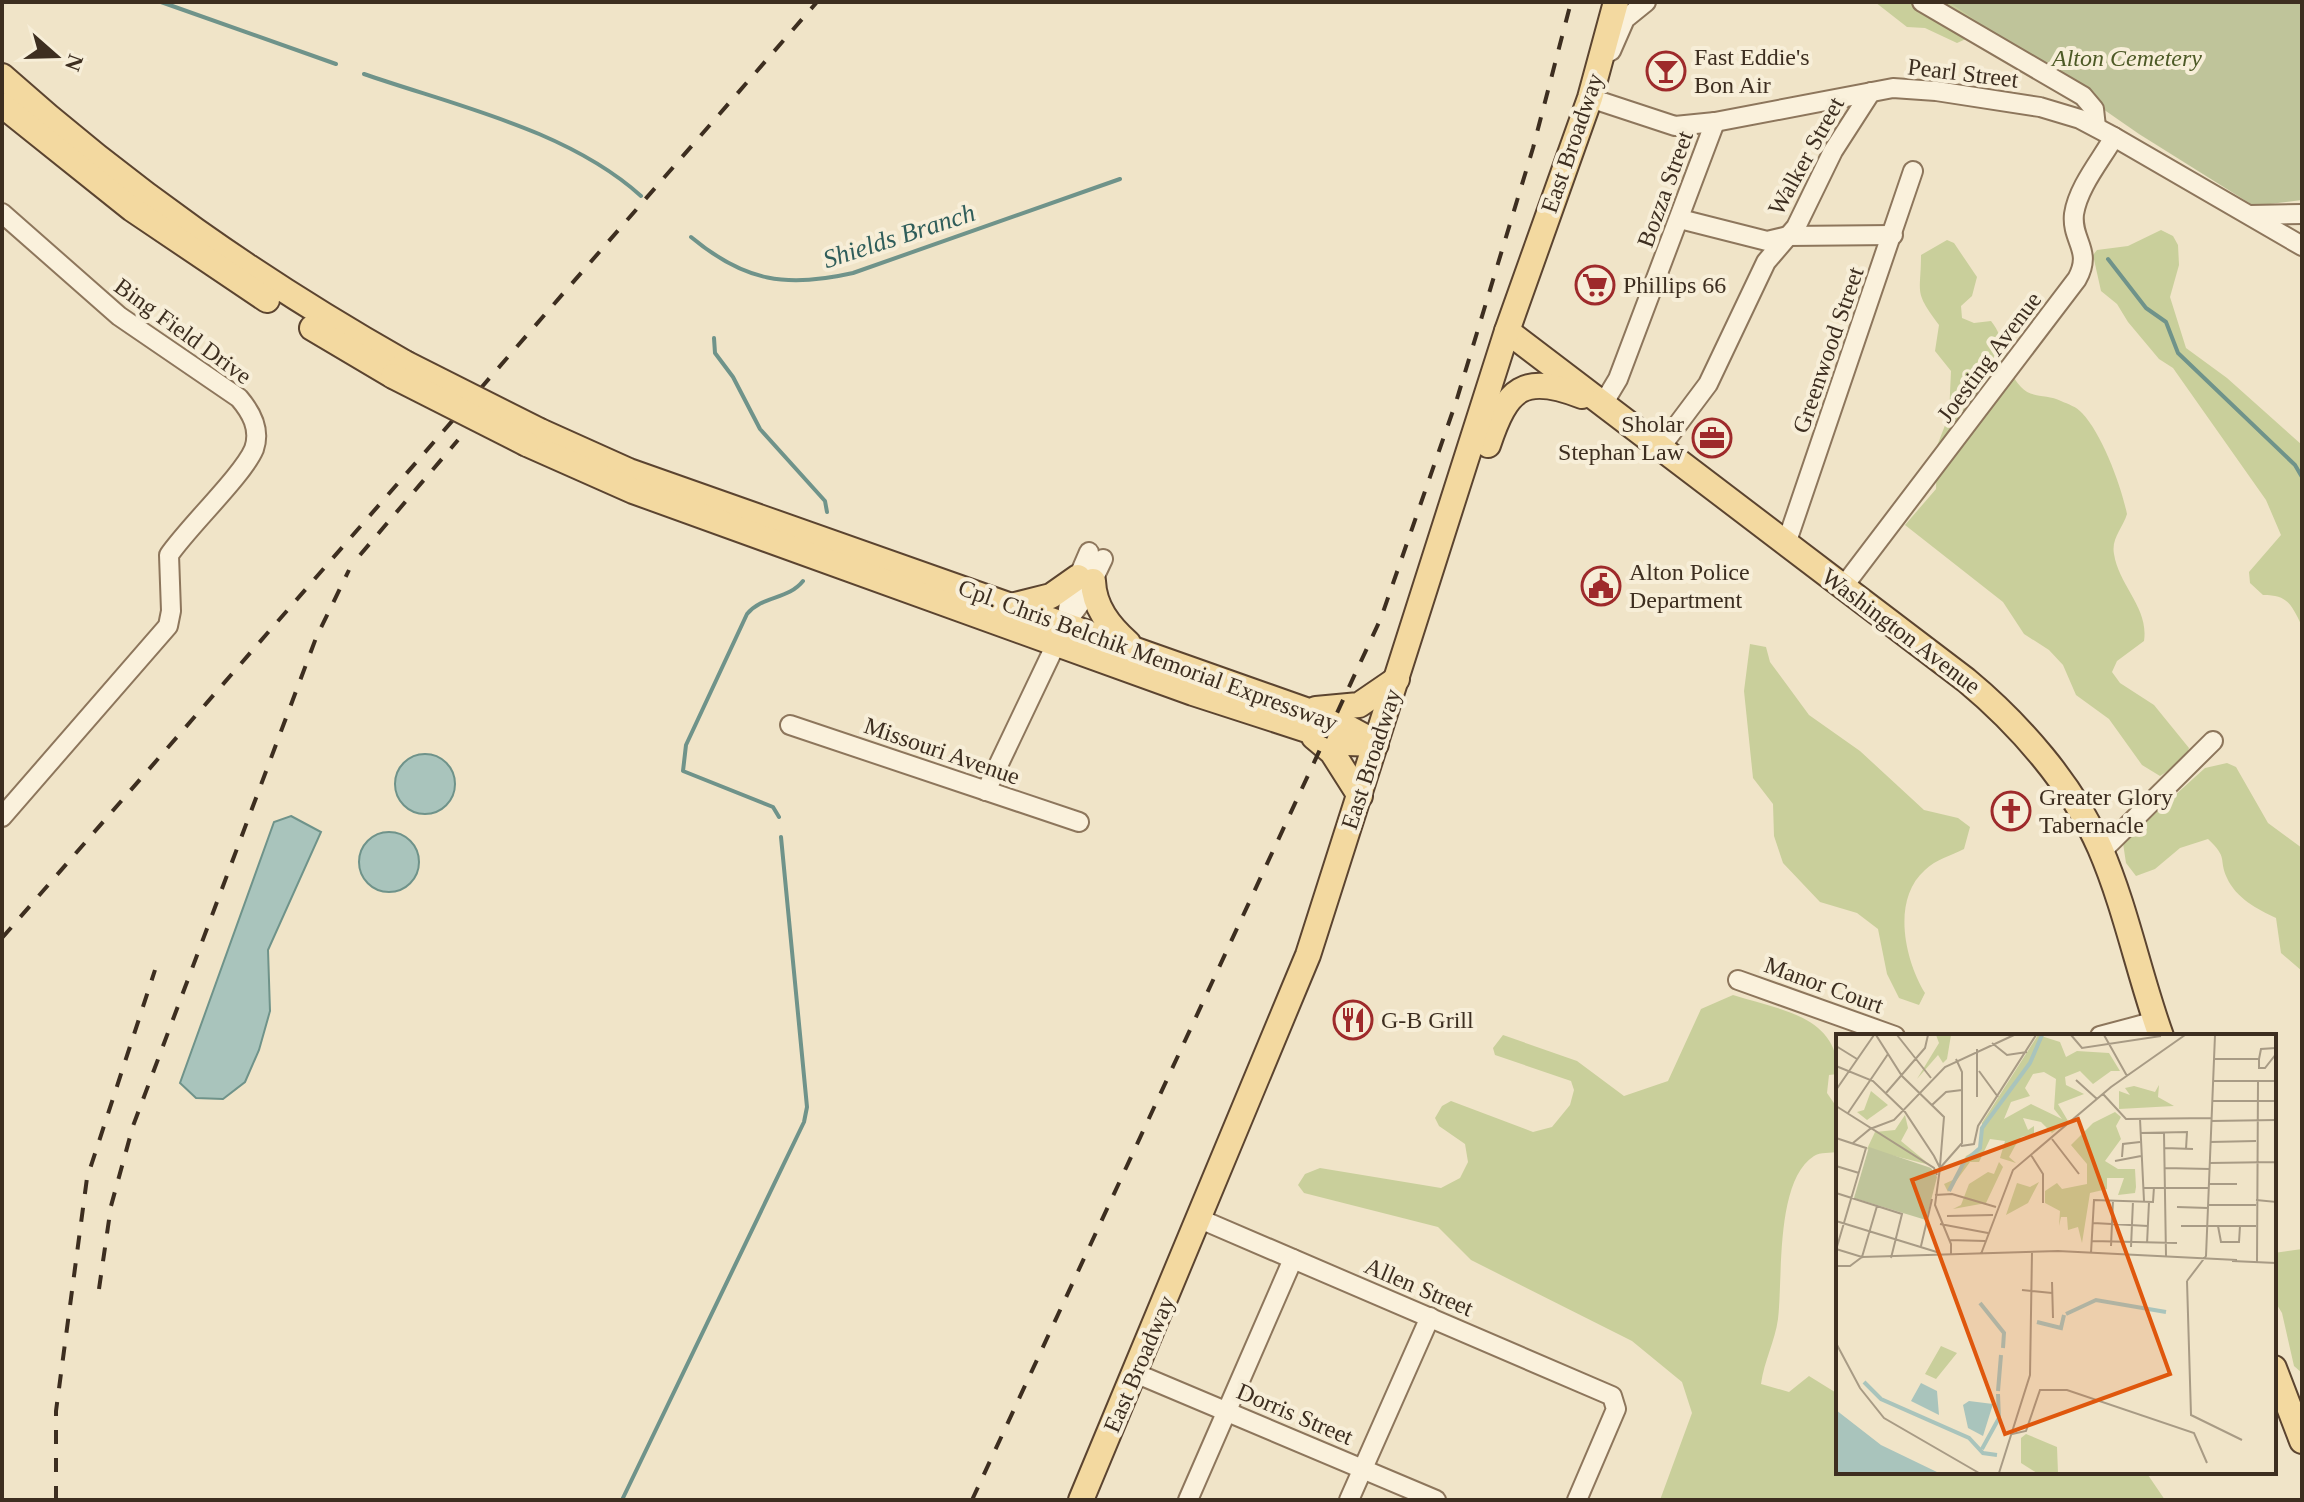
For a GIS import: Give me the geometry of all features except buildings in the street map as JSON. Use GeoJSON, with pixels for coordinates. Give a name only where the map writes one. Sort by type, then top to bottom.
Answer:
{"type":"FeatureCollection","features":[{"type":"Feature","properties":{"kind":"main road","name":"East Broadway"},"geometry":{"type":"LineString","coordinates":[[1081,1500],[1308,955],[1507,331],[1590,98],[1616,2]]}},
{"type":"Feature","properties":{"kind":"main road","name":"Cpl. Chris Belchik Memorial Expressway"},"geometry":{"type":"LineString","coordinates":[[2,76],[100,161],[190,230],[399,370]]}},
{"type":"Feature","properties":{"kind":"main road","name":"Cpl. Chris Belchik Memorial Expressway"},"geometry":{"type":"LineString","coordinates":[[2,105],[144,218],[233,279],[399,370],[633,491],[1061,633],[1304,719],[1347,726],[1376,744]]}},
{"type":"Feature","properties":{"kind":"main road","name":"Washington Avenue"},"geometry":{"type":"LineString","coordinates":[[1507,331],[1991,701],[2017,728],[2074,802],[2102,851],[2158,1028]]}},
{"type":"Feature","properties":{"kind":"main road"},"geometry":{"type":"LineString","coordinates":[[1449,513],[1481,468],[1499,413],[1520,388],[1547,384],[1603,404]]}},
{"type":"Feature","properties":{"kind":"main road","name":"Cpl. Chris Belchik Memorial Expressway"},"geometry":{"type":"LineString","coordinates":[[533,438],[1012,605],[1061,633],[1133,647],[1304,719]]}},
{"type":"Feature","properties":{"kind":"main road"},"geometry":{"type":"LineString","coordinates":[[1012,605],[1051,596],[1091,567]]}},
{"type":"Feature","properties":{"kind":"main road"},"geometry":{"type":"LineString","coordinates":[[1091,567],[1093,593],[1104,617],[1133,647]]}},
{"type":"Feature","properties":{"kind":"main road"},"geometry":{"type":"LineString","coordinates":[[1360,796],[1332,752],[1304,719],[1359,705],[1397,679]]}},
{"type":"Feature","properties":{"kind":"main road"},"geometry":{"type":"LineString","coordinates":[[2276,1373],[2302,1441]]}},
{"type":"Feature","properties":{"kind":"street"},"geometry":{"type":"LineString","coordinates":[[1590,98],[1625,19],[1646,2]]}},
{"type":"Feature","properties":{"kind":"street"},"geometry":{"type":"LineString","coordinates":[[1922,2],[2083,96],[2094,109],[2096,127]]}},
{"type":"Feature","properties":{"kind":"street","name":"Pearl Street"},"geometry":{"type":"LineString","coordinates":[[1590,98],[1663,124],[1715,122],[1907,87],[2025,104],[2063,112],[2096,127],[2302,246]]}},
{"type":"Feature","properties":{"kind":"street","name":"Walker Street"},"geometry":{"type":"LineString","coordinates":[[1660,448],[1708,384],[1766,262],[1804,213],[1833,151],[1871,92]]}},
{"type":"Feature","properties":{"kind":"street","name":"Bozza Street"},"geometry":{"type":"LineString","coordinates":[[1603,404],[1618,379],[1715,122]]}},
{"type":"Feature","properties":{"kind":"street"},"geometry":{"type":"LineString","coordinates":[[2092,282],[2074,225],[2075,212],[2079,198],[2114,137]]}},
{"type":"Feature","properties":{"kind":"street","name":"Greenwood Street"},"geometry":{"type":"LineString","coordinates":[[1786,544],[1913,171]]}},
{"type":"Feature","properties":{"kind":"street","name":"Bing Field Drive"},"geometry":{"type":"LineString","coordinates":[[2,213],[108,307],[239,398],[251,412],[256,439],[245,462],[169,555],[171,611],[168,626],[2,817]]}},
{"type":"Feature","properties":{"kind":"street"},"geometry":{"type":"LineString","coordinates":[[2250,215],[2302,214]]}},
{"type":"Feature","properties":{"kind":"street"},"geometry":{"type":"LineString","coordinates":[[1680,219],[1767,241],[1788,236],[1893,235]]}},
{"type":"Feature","properties":{"kind":"street","name":"Joesting Avenue"},"geometry":{"type":"LineString","coordinates":[[1843,587],[2008,375],[2077,279],[2084,259]]}},
{"type":"Feature","properties":{"kind":"street"},"geometry":{"type":"LineString","coordinates":[[986,791],[1091,567]]}},
{"type":"Feature","properties":{"kind":"street","name":"Missouri Avenue"},"geometry":{"type":"LineString","coordinates":[[790,725],[1079,822]]}},
{"type":"Feature","properties":{"kind":"street"},"geometry":{"type":"LineString","coordinates":[[2102,851],[2213,741]]}},
{"type":"Feature","properties":{"kind":"street","name":"Manor Court"},"geometry":{"type":"LineString","coordinates":[[1738,980],[1889,1034]]}},
{"type":"Feature","properties":{"kind":"street"},"geometry":{"type":"LineString","coordinates":[[2114,1034],[2158,1028]]}},
{"type":"Feature","properties":{"kind":"street","name":"Allen Street"},"geometry":{"type":"LineString","coordinates":[[1200,1219],[1608,1394],[1616,1401],[1577,1500]]}},
{"type":"Feature","properties":{"kind":"street"},"geometry":{"type":"LineString","coordinates":[[1188,1500],[1293,1259]]}},
{"type":"Feature","properties":{"kind":"street"},"geometry":{"type":"LineString","coordinates":[[1349,1500],[1430,1317]]}},
{"type":"Feature","properties":{"kind":"street","name":"Dorris Street"},"geometry":{"type":"LineString","coordinates":[[1135,1373],[1436,1500]]}},
{"type":"Feature","properties":{"kind":"green space"},"geometry":{"type":"Polygon","coordinates":[[[1875,2],[2032,2],[2017,16],[1957,43],[1925,28],[1907,27],[1875,2]]]}},
{"type":"Feature","properties":{"kind":"green space","name":"Alton Cemetery"},"geometry":{"type":"Polygon","coordinates":[[[1949,2],[2302,2],[2302,200],[2254,206],[2139,134],[1949,2]]]}},
{"type":"Feature","properties":{"kind":"green space"},"geometry":{"type":"Polygon","coordinates":[[[2161,230],[2173,236],[2178,245],[2179,265],[2170,297],[2186,348],[2227,378],[2302,445],[2302,626],[2288,602],[2263,595],[2250,583],[2249,572],[2281,535],[2266,500],[2173,368],[2159,359],[2117,304],[2101,291],[2093,255],[2097,250],[2128,246],[2161,230]]]}},
{"type":"Feature","properties":{"kind":"green space"},"geometry":{"type":"Polygon","coordinates":[[[1947,240],[1954,243],[1977,277],[1972,296],[1961,306],[1962,318],[1974,323],[1991,321],[2000,337],[2011,371],[2021,387],[2080,411],[2097,434],[2110,460],[2127,514],[2116,538],[2114,554],[2138,607],[2144,629],[2144,641],[2117,661],[2112,672],[2120,683],[2154,705],[2189,748],[2185,760],[2160,776],[2142,765],[2109,719],[2076,695],[2063,665],[2049,650],[2024,634],[2003,602],[1905,525],[1936,489],[1937,446],[1949,415],[1951,371],[1935,351],[1939,325],[1920,292],[1921,255],[1947,240]]]}},
{"type":"Feature","properties":{"kind":"green space"},"geometry":{"type":"Polygon","coordinates":[[[1750,644],[1766,647],[1770,662],[1809,715],[1860,751],[1924,810],[1958,818],[1970,827],[1964,849],[1929,866],[1914,883],[1908,897],[1905,913],[1907,947],[1925,993],[1919,1005],[1899,998],[1887,974],[1878,929],[1857,913],[1820,902],[1783,863],[1774,836],[1773,804],[1753,778],[1744,691],[1750,644]]]}},
{"type":"Feature","properties":{"kind":"green space"},"geometry":{"type":"Polygon","coordinates":[[[2227,763],[2236,767],[2268,823],[2302,848],[2302,971],[2281,953],[2276,918],[2241,897],[2227,878],[2221,855],[2208,839],[2180,848],[2155,869],[2136,876],[2126,863],[2123,843],[2130,836],[2205,768],[2227,763]]]}},
{"type":"Feature","properties":{"kind":"green space"},"geometry":{"type":"Polygon","coordinates":[[[1733,995],[1786,1011],[1817,1027],[1828,1039],[1835,1054],[1836,1074],[1829,1075],[1827,1093],[1836,1106],[1836,1152],[1814,1156],[1801,1168],[1793,1186],[1783,1231],[1778,1319],[1761,1384],[1789,1392],[1809,1376],[1836,1393],[1836,1474],[2147,1474],[2165,1500],[1660,1500],[1692,1413],[1682,1382],[1632,1341],[1471,1260],[1438,1227],[1304,1193],[1298,1185],[1305,1174],[1320,1168],[1441,1188],[1460,1178],[1468,1162],[1465,1144],[1439,1126],[1435,1118],[1442,1106],[1451,1101],[1533,1132],[1552,1127],[1570,1105],[1574,1090],[1571,1081],[1495,1055],[1493,1048],[1503,1035],[1577,1061],[1624,1096],[1668,1081],[1701,1009],[1733,995]]]}},
{"type":"Feature","properties":{"kind":"green space"},"geometry":{"type":"Polygon","coordinates":[[[2302,1249],[2302,1373],[2294,1366],[2282,1313],[2276,1303],[2276,1253],[2302,1249]]]}},
{"type":"Feature","properties":{"kind":"water"},"geometry":{"type":"Polygon","coordinates":[[[425,754],[437,756],[446,763],[453,772],[453,796],[446,805],[437,812],[425,814],[413,812],[404,805],[397,796],[395,784],[397,772],[404,763],[413,756],[425,754]]]}},
{"type":"Feature","properties":{"kind":"water"},"geometry":{"type":"Polygon","coordinates":[[[291,816],[321,832],[268,950],[270,1011],[259,1050],[245,1082],[223,1099],[196,1098],[180,1083],[274,822],[291,816]]]}},
{"type":"Feature","properties":{"kind":"water"},"geometry":{"type":"Polygon","coordinates":[[[389,832],[401,834],[410,841],[417,850],[417,874],[410,883],[401,890],[389,892],[377,890],[368,883],[361,874],[359,862],[361,850],[368,841],[377,834],[389,832]]]}},
{"type":"Feature","properties":{"kind":"waterway","name":"Shields Branch"},"geometry":{"type":"LineString","coordinates":[[161,2],[336,64]]}},
{"type":"Feature","properties":{"kind":"waterway","name":"Shields Branch"},"geometry":{"type":"LineString","coordinates":[[364,74],[473,109],[546,137],[612,173],[641,196]]}},
{"type":"Feature","properties":{"kind":"waterway","name":"Shields Branch"},"geometry":{"type":"LineString","coordinates":[[691,237],[730,264],[768,278],[829,278],[853,273],[1120,179]]}},
{"type":"Feature","properties":{"kind":"waterway","name":"Shields Branch"},"geometry":{"type":"LineString","coordinates":[[2108,259],[2146,308],[2166,322],[2178,353],[2295,465],[2302,477]]}},
{"type":"Feature","properties":{"kind":"waterway"},"geometry":{"type":"LineString","coordinates":[[714,338],[715,353],[733,377],[760,429],[825,501],[827,512]]}},
{"type":"Feature","properties":{"kind":"waterway"},"geometry":{"type":"LineString","coordinates":[[779,817],[773,807],[683,771],[686,745],[747,614],[760,604],[790,592],[803,581]]}},
{"type":"Feature","properties":{"kind":"waterway"},"geometry":{"type":"LineString","coordinates":[[622,1500],[804,1122],[807,1107],[781,837]]}},
{"type":"Feature","properties":{"kind":"railway"},"geometry":{"type":"LineString","coordinates":[[2,938],[817,2]]}},
{"type":"Feature","properties":{"kind":"railway"},"geometry":{"type":"LineString","coordinates":[[972,1500],[1381,618],[1456,402],[1533,148],[1571,2]]}},
{"type":"Feature","properties":{"kind":"railway"},"geometry":{"type":"LineString","coordinates":[[360,555],[458,440]]}},
{"type":"Feature","properties":{"kind":"railway"},"geometry":{"type":"LineString","coordinates":[[99,1289],[111,1206],[133,1126],[316,638],[349,570]]}},
{"type":"Feature","properties":{"kind":"railway"},"geometry":{"type":"LineString","coordinates":[[56,1500],[56,1411],[87,1178],[155,970]]}},
{"type":"Feature","properties":{"kind":"place","name":"Fast Eddie's Bon Air"},"geometry":{"type":"Point","coordinates":[1666,71]}},
{"type":"Feature","properties":{"kind":"place","name":"Phillips 66"},"geometry":{"type":"Point","coordinates":[1595,285]}},
{"type":"Feature","properties":{"kind":"place","name":"Sholar Stephan Law"},"geometry":{"type":"Point","coordinates":[1712,438]}},
{"type":"Feature","properties":{"kind":"place","name":"Alton Police Department"},"geometry":{"type":"Point","coordinates":[1601,586]}},
{"type":"Feature","properties":{"kind":"place","name":"Greater Glory Tabernacle"},"geometry":{"type":"Point","coordinates":[2011,811]}},
{"type":"Feature","properties":{"kind":"place","name":"G-B Grill"},"geometry":{"type":"Point","coordinates":[1353,1020]}}]}
